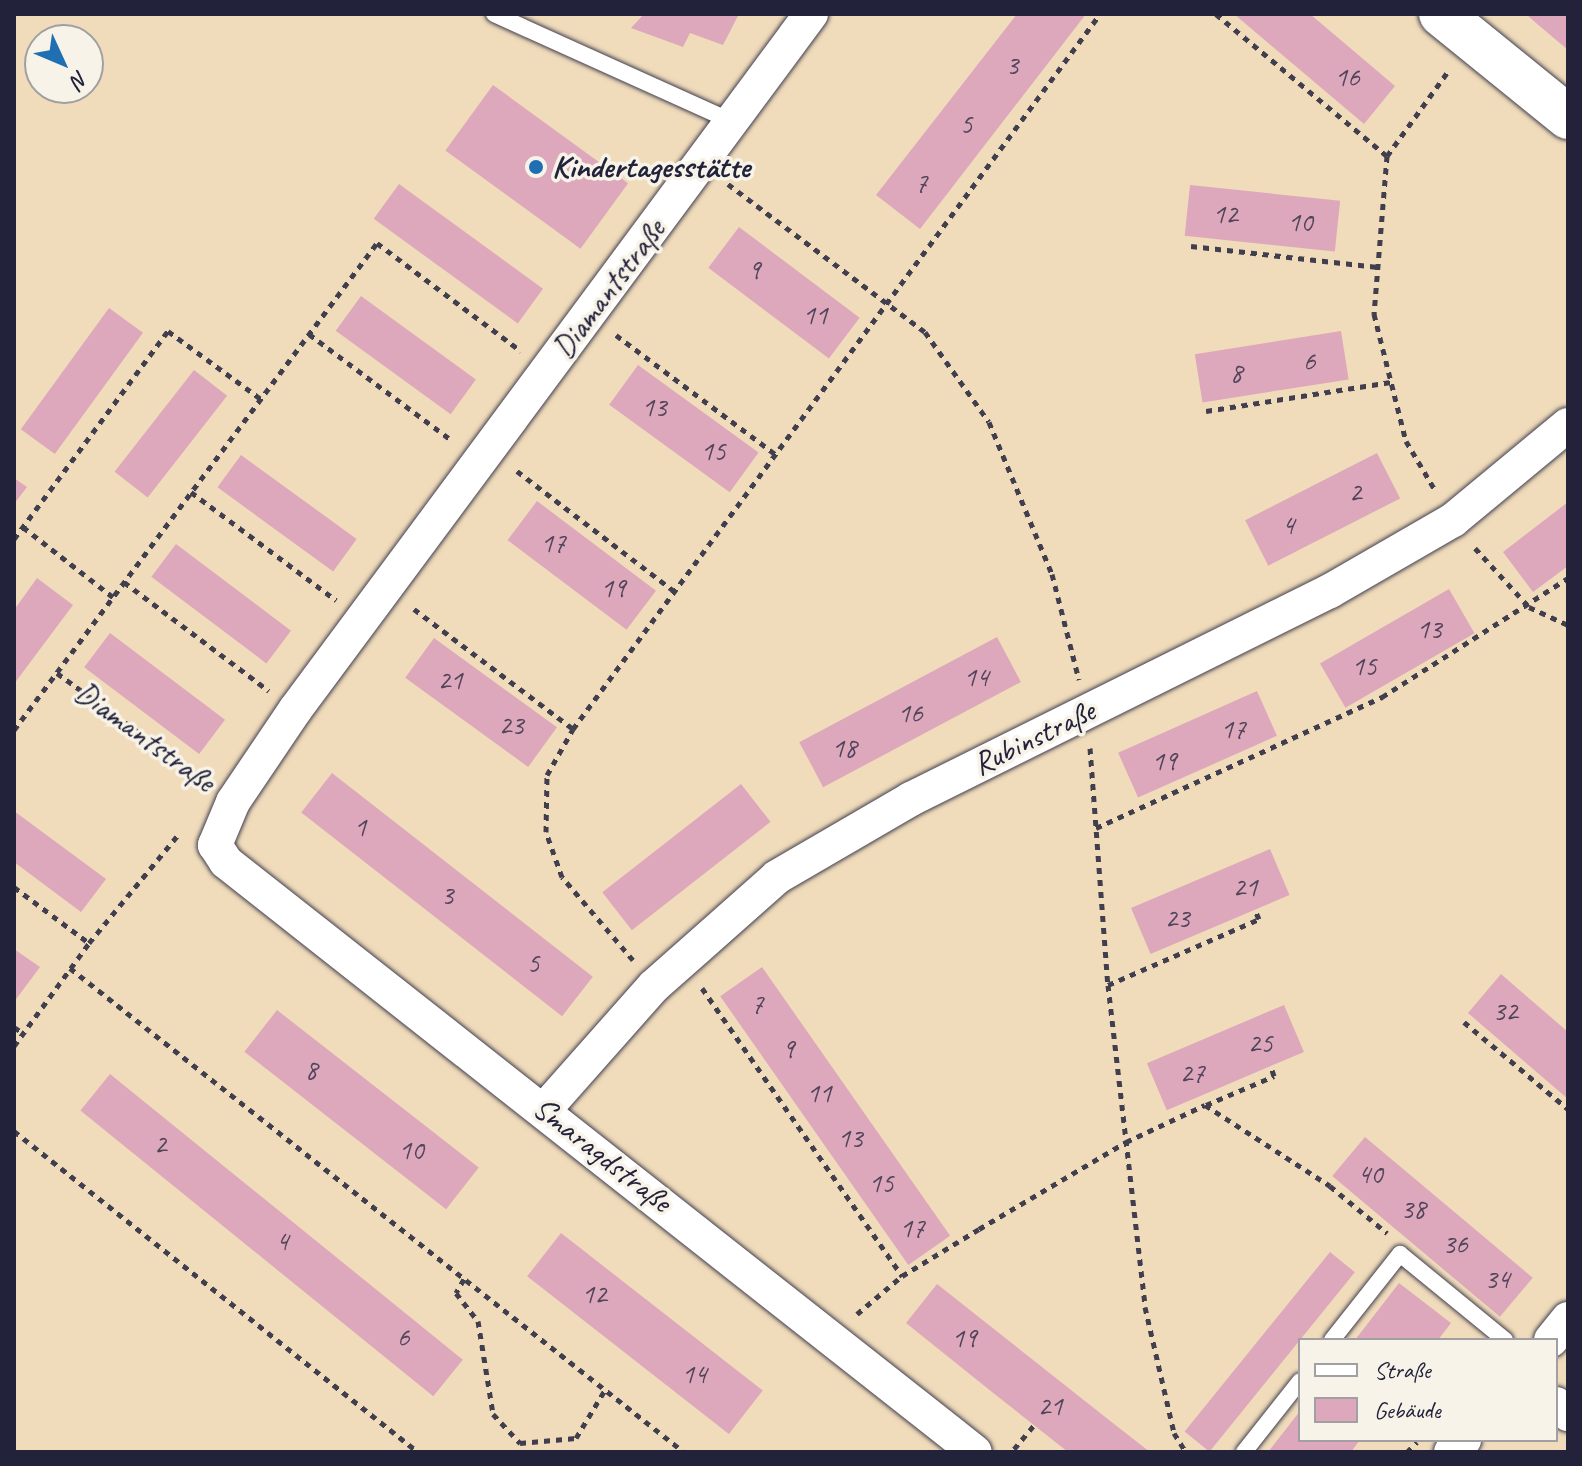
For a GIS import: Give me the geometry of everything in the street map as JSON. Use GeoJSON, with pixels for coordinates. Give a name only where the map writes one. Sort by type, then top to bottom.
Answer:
{"type":"FeatureCollection","features":[{"type":"Feature","properties":{"kind":"street","name":"Diamantstraße"},"geometry":{"type":"LineString","coordinates":[[226,862],[215,845],[233,802],[295,710],[811,14]]}},
{"type":"Feature","properties":{"kind":"street"},"geometry":{"type":"LineString","coordinates":[[1456,26],[1568,117]]}},
{"type":"Feature","properties":{"kind":"street","name":"Rubinstraße"},"geometry":{"type":"LineString","coordinates":[[545,1109],[654,986],[777,877],[911,799],[1330,591],[1453,520],[1568,425]]}},
{"type":"Feature","properties":{"kind":"street","name":"Smaragdstraße"},"geometry":{"type":"LineString","coordinates":[[226,862],[545,1109],[975,1452]]}},
{"type":"Feature","properties":{"kind":"street"},"geometry":{"type":"LineString","coordinates":[[1553,1338],[1568,1319]]}},
{"type":"Feature","properties":{"kind":"lane"},"geometry":{"type":"LineString","coordinates":[[494,14],[731,121]]}},
{"type":"Feature","properties":{"kind":"lane"},"geometry":{"type":"LineString","coordinates":[[1334,1338],[1400,1254],[1503,1338]]}},
{"type":"Feature","properties":{"kind":"lane"},"geometry":{"type":"LineString","coordinates":[[1244,1452],[1298,1384]]}},
{"type":"Feature","properties":{"kind":"path"},"geometry":{"type":"LineString","coordinates":[[654,986],[562,877],[546,832],[547,775],[573,729],[1100,14]]}},
{"type":"Feature","properties":{"kind":"path"},"geometry":{"type":"LineString","coordinates":[[1216,14],[1387,156]]}},
{"type":"Feature","properties":{"kind":"path"},"geometry":{"type":"LineString","coordinates":[[1456,26],[1387,156],[1374,314],[1406,441],[1453,520],[1529,607],[1568,625]]}},
{"type":"Feature","properties":{"kind":"path","name":"Diamantstraße"},"geometry":{"type":"LineString","coordinates":[[14,730],[377,243],[548,371]]}},
{"type":"Feature","properties":{"kind":"path"},"geometry":{"type":"LineString","coordinates":[[1191,246],[1378,267]]}},
{"type":"Feature","properties":{"kind":"path"},"geometry":{"type":"LineString","coordinates":[[589,315],[775,454]]}},
{"type":"Feature","properties":{"kind":"path"},"geometry":{"type":"LineString","coordinates":[[14,539],[168,331],[261,399]]}},
{"type":"Feature","properties":{"kind":"path"},"geometry":{"type":"LineString","coordinates":[[309,334],[675,592]]}},
{"type":"Feature","properties":{"kind":"path"},"geometry":{"type":"LineString","coordinates":[[1206,411],[1391,382]]}},
{"type":"Feature","properties":{"kind":"path"},"geometry":{"type":"LineString","coordinates":[[191,492],[362,619]]}},
{"type":"Feature","properties":{"kind":"path"},"geometry":{"type":"LineString","coordinates":[[23,527],[113,597]]}},
{"type":"Feature","properties":{"kind":"path"},"geometry":{"type":"LineString","coordinates":[[1096,828],[1382,697],[1529,607],[1568,578]]}},
{"type":"Feature","properties":{"kind":"path"},"geometry":{"type":"LineString","coordinates":[[124,582],[295,710]]}},
{"type":"Feature","properties":{"kind":"path"},"geometry":{"type":"LineString","coordinates":[[386,587],[573,729]]}},
{"type":"Feature","properties":{"kind":"path","name":"Diamantstraße"},"geometry":{"type":"LineString","coordinates":[[56,672],[233,802]]}},
{"type":"Feature","properties":{"kind":"path","name":"Diamantstraße"},"geometry":{"type":"LineString","coordinates":[[14,1046],[89,943],[179,834]]}},
{"type":"Feature","properties":{"kind":"path"},"geometry":{"type":"LineString","coordinates":[[14,887],[89,943]]}},
{"type":"Feature","properties":{"kind":"path"},"geometry":{"type":"LineString","coordinates":[[1108,985],[1259,919],[1255,910]]}},
{"type":"Feature","properties":{"kind":"path"},"geometry":{"type":"LineString","coordinates":[[682,961],[902,1276]]}},
{"type":"Feature","properties":{"kind":"path"},"geometry":{"type":"LineString","coordinates":[[70,968],[684,1452]]}},
{"type":"Feature","properties":{"kind":"path"},"geometry":{"type":"LineString","coordinates":[[1464,1022],[1568,1108]]}},
{"type":"Feature","properties":{"kind":"path"},"geometry":{"type":"LineString","coordinates":[[14,1027],[23,1033]]}},
{"type":"Feature","properties":{"kind":"path"},"geometry":{"type":"LineString","coordinates":[[1482,1038],[1488,1031]]}},
{"type":"Feature","properties":{"kind":"path"},"geometry":{"type":"LineString","coordinates":[[1524,1073],[1530,1066]]}},
{"type":"Feature","properties":{"kind":"path"},"geometry":{"type":"LineString","coordinates":[[829,1336],[902,1276],[1126,1142],[1274,1076],[1271,1067]]}},
{"type":"Feature","properties":{"kind":"path"},"geometry":{"type":"LineString","coordinates":[[1205,1105],[1349,1202],[1390,1236],[1400,1254]]}},
{"type":"Feature","properties":{"kind":"path"},"geometry":{"type":"LineString","coordinates":[[14,1131],[418,1452]]}},
{"type":"Feature","properties":{"kind":"path"},"geometry":{"type":"LineString","coordinates":[[1349,1202],[1355,1194]]}},
{"type":"Feature","properties":{"kind":"path"},"geometry":{"type":"LineString","coordinates":[[464,1279],[456,1293],[478,1321],[493,1414],[520,1443],[576,1438],[605,1390]]}},
{"type":"Feature","properties":{"kind":"path"},"geometry":{"type":"LineString","coordinates":[[1014,1449],[1034,1425]]}},
{"type":"Feature","properties":{"kind":"building"},"geometry":{"type":"Polygon","coordinates":[[[644,14],[739,14],[723,45],[690,33],[683,47],[631,28],[644,14]]]}},
{"type":"Feature","properties":{"kind":"building"},"geometry":{"type":"Polygon","coordinates":[[[1017,14],[1086,14],[920,229],[876,195],[1017,14]]]}},
{"type":"Feature","properties":{"kind":"building"},"geometry":{"type":"Polygon","coordinates":[[[1234,14],[1310,14],[1395,86],[1364,124],[1234,14]]]}},
{"type":"Feature","properties":{"kind":"building"},"geometry":{"type":"Polygon","coordinates":[[[1526,14],[1568,14],[1568,50],[1536,23],[1526,14]]]}},
{"type":"Feature","properties":{"kind":"building","name":"Kindertagesstätte"},"geometry":{"type":"Polygon","coordinates":[[[493,85],[628,183],[580,249],[445,151],[493,85]]]}},
{"type":"Feature","properties":{"kind":"building"},"geometry":{"type":"Polygon","coordinates":[[[399,184],[543,289],[518,323],[374,219],[399,184]]]}},
{"type":"Feature","properties":{"kind":"building"},"geometry":{"type":"Polygon","coordinates":[[[1190,185],[1340,201],[1335,252],[1185,236],[1190,185]]]}},
{"type":"Feature","properties":{"kind":"building"},"geometry":{"type":"Polygon","coordinates":[[[739,227],[860,318],[829,359],[708,268],[739,227]]]}},
{"type":"Feature","properties":{"kind":"building"},"geometry":{"type":"Polygon","coordinates":[[[361,296],[476,379],[451,414],[336,331],[361,296]]]}},
{"type":"Feature","properties":{"kind":"building"},"geometry":{"type":"Polygon","coordinates":[[[109,308],[143,333],[55,454],[21,429],[109,308]]]}},
{"type":"Feature","properties":{"kind":"building"},"geometry":{"type":"Polygon","coordinates":[[[1341,331],[1349,379],[1202,403],[1195,354],[1341,331]]]}},
{"type":"Feature","properties":{"kind":"building"},"geometry":{"type":"Polygon","coordinates":[[[638,365],[759,453],[730,492],[609,405],[638,365]]]}},
{"type":"Feature","properties":{"kind":"building"},"geometry":{"type":"Polygon","coordinates":[[[194,370],[227,396],[148,498],[115,472],[194,370]]]}},
{"type":"Feature","properties":{"kind":"building"},"geometry":{"type":"Polygon","coordinates":[[[1377,453],[1400,498],[1268,566],[1245,520],[1377,453]]]}},
{"type":"Feature","properties":{"kind":"building"},"geometry":{"type":"Polygon","coordinates":[[[241,455],[357,539],[333,571],[217,487],[241,455]]]}},
{"type":"Feature","properties":{"kind":"building"},"geometry":{"type":"Polygon","coordinates":[[[14,478],[27,487],[14,504],[14,478]]]}},
{"type":"Feature","properties":{"kind":"building"},"geometry":{"type":"Polygon","coordinates":[[[537,501],[656,591],[627,630],[508,540],[537,501]]]}},
{"type":"Feature","properties":{"kind":"building"},"geometry":{"type":"Polygon","coordinates":[[[1568,502],[1568,566],[1533,592],[1503,552],[1568,502]]]}},
{"type":"Feature","properties":{"kind":"building"},"geometry":{"type":"Polygon","coordinates":[[[176,544],[291,631],[266,663],[151,577],[176,544]]]}},
{"type":"Feature","properties":{"kind":"building"},"geometry":{"type":"Polygon","coordinates":[[[37,578],[73,605],[14,684],[14,610],[37,578]]]}},
{"type":"Feature","properties":{"kind":"building"},"geometry":{"type":"Polygon","coordinates":[[[1449,589],[1474,633],[1345,708],[1320,664],[1449,589]]]}},
{"type":"Feature","properties":{"kind":"building"},"geometry":{"type":"Polygon","coordinates":[[[110,633],[225,720],[199,754],[84,667],[110,633]]]}},
{"type":"Feature","properties":{"kind":"building"},"geometry":{"type":"Polygon","coordinates":[[[997,637],[1021,682],[823,787],[799,742],[997,637]]]}},
{"type":"Feature","properties":{"kind":"building"},"geometry":{"type":"Polygon","coordinates":[[[434,638],[557,727],[528,767],[405,678],[434,638]]]}},
{"type":"Feature","properties":{"kind":"building"},"geometry":{"type":"Polygon","coordinates":[[[1257,691],[1277,736],[1138,798],[1118,753],[1257,691]]]}},
{"type":"Feature","properties":{"kind":"building"},"geometry":{"type":"Polygon","coordinates":[[[332,773],[593,977],[562,1016],[301,812],[332,773]]]}},
{"type":"Feature","properties":{"kind":"building"},"geometry":{"type":"Polygon","coordinates":[[[741,784],[771,822],[632,930],[602,892],[741,784]]]}},
{"type":"Feature","properties":{"kind":"building"},"geometry":{"type":"Polygon","coordinates":[[[14,811],[106,879],[81,912],[14,862],[14,811]]]}},
{"type":"Feature","properties":{"kind":"building"},"geometry":{"type":"Polygon","coordinates":[[[1270,849],[1290,895],[1151,954],[1131,908],[1270,849]]]}},
{"type":"Feature","properties":{"kind":"building"},"geometry":{"type":"Polygon","coordinates":[[[14,949],[40,967],[14,1002],[14,949]]]}},
{"type":"Feature","properties":{"kind":"building"},"geometry":{"type":"Polygon","coordinates":[[[762,967],[950,1236],[908,1265],[720,996],[762,967]]]}},
{"type":"Feature","properties":{"kind":"building"},"geometry":{"type":"Polygon","coordinates":[[[1501,974],[1568,1032],[1568,1099],[1468,1013],[1501,974]]]}},
{"type":"Feature","properties":{"kind":"building"},"geometry":{"type":"Polygon","coordinates":[[[1284,1005],[1304,1052],[1167,1110],[1147,1063],[1284,1005]]]}},
{"type":"Feature","properties":{"kind":"building"},"geometry":{"type":"Polygon","coordinates":[[[277,1010],[479,1168],[446,1209],[244,1052],[277,1010]]]}},
{"type":"Feature","properties":{"kind":"building"},"geometry":{"type":"Polygon","coordinates":[[[110,1074],[463,1360],[433,1396],[80,1111],[110,1074]]]}},
{"type":"Feature","properties":{"kind":"building"},"geometry":{"type":"Polygon","coordinates":[[[1365,1137],[1533,1278],[1500,1317],[1332,1176],[1365,1137]]]}},
{"type":"Feature","properties":{"kind":"building"},"geometry":{"type":"Polygon","coordinates":[[[561,1233],[763,1391],[729,1434],[527,1276],[561,1233]]]}},
{"type":"Feature","properties":{"kind":"building"},"geometry":{"type":"Polygon","coordinates":[[[1330,1252],[1355,1272],[1302,1338],[1298,1338],[1298,1342],[1209,1452],[1185,1432],[1330,1252]]]}},
{"type":"Feature","properties":{"kind":"building"},"geometry":{"type":"Polygon","coordinates":[[[1399,1283],[1451,1323],[1440,1338],[1357,1338],[1399,1283]]]}},
{"type":"Feature","properties":{"kind":"building"},"geometry":{"type":"Polygon","coordinates":[[[937,1284],[1150,1452],[1068,1452],[906,1323],[937,1284]]]}},
{"type":"Feature","properties":{"kind":"building"},"geometry":{"type":"Polygon","coordinates":[[[1298,1414],[1298,1442],[1358,1442],[1351,1452],[1268,1452],[1298,1414]]]}},
{"type":"Feature","properties":{"kind":"place","name":"Kindertagesstätte"},"geometry":{"type":"Point","coordinates":[536,167]}}]}
